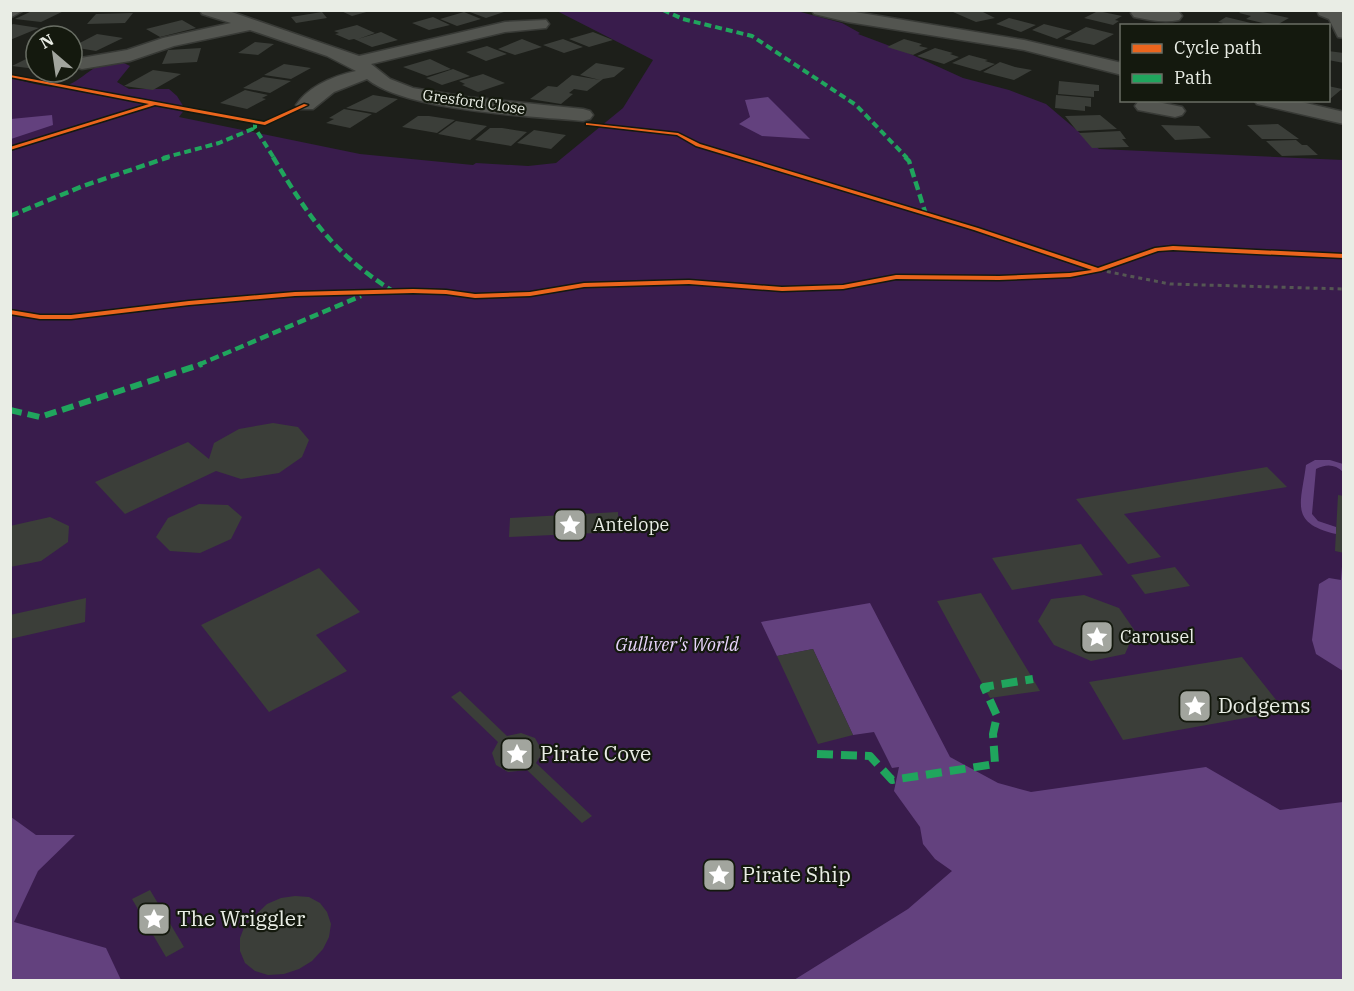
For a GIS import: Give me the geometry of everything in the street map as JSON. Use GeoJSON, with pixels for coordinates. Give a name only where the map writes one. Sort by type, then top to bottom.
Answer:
{"type":"FeatureCollection","features":[{"type":"Feature","properties":{"kind":"street"},"geometry":{"type":"LineString","coordinates":[[10,13],[16,10]]}},
{"type":"Feature","properties":{"kind":"street","name":"Gresford Close"},"geometry":{"type":"LineString","coordinates":[[208,10],[231,20],[334,52],[394,88],[437,99],[586,119],[603,108]]}},
{"type":"Feature","properties":{"kind":"street"},"geometry":{"type":"LineString","coordinates":[[828,11],[1024,45],[1120,69]]}},
{"type":"Feature","properties":{"kind":"street"},"geometry":{"type":"LineString","coordinates":[[231,20],[267,12]]}},
{"type":"Feature","properties":{"kind":"street"},"geometry":{"type":"LineString","coordinates":[[306,105],[316,93],[364,68],[505,27],[546,24]]}},
{"type":"Feature","properties":{"kind":"street","name":"Gresford Close"},"geometry":{"type":"LineString","coordinates":[[84,63],[136,62],[169,42],[251,25]]}},
{"type":"Feature","properties":{"kind":"street"},"geometry":{"type":"LineString","coordinates":[[1090,62],[1111,51]]}},
{"type":"Feature","properties":{"kind":"street"},"geometry":{"type":"LineString","coordinates":[[1273,102],[1344,118]]}},
{"type":"Feature","properties":{"kind":"path"},"geometry":{"type":"LineString","coordinates":[[1098,270],[1119,262]]}},
{"type":"Feature","properties":{"kind":"path"},"geometry":{"type":"LineString","coordinates":[[1088,269],[1170,284],[1344,289]]}},
{"type":"Feature","properties":{"kind":"green space","name":"Gulliver's World"},"geometry":{"type":"Polygon","coordinates":[[[557,11],[797,11],[842,23],[860,33],[858,34],[906,52],[963,78],[1009,90],[1046,104],[1099,149],[1343,160],[1343,980],[11,980],[10,78],[24,81],[24,84],[57,87],[84,84],[84,76],[100,65],[119,62],[130,66],[117,82],[129,89],[169,89],[177,96],[185,109],[179,117],[360,154],[473,165],[476,163],[528,166],[556,163],[623,108],[653,60],[557,11]]]}},
{"type":"Feature","properties":{"kind":"shaded area"},"geometry":{"type":"Polygon","coordinates":[[[768,97],[810,139],[762,136],[739,124],[750,117],[745,100],[768,97]]]}},
{"type":"Feature","properties":{"kind":"shaded area"},"geometry":{"type":"Polygon","coordinates":[[[52,115],[53,125],[11,139],[11,119],[52,115]]]}},
{"type":"Feature","properties":{"kind":"shaded area"},"geometry":{"type":"Polygon","coordinates":[[[1315,460],[1330,460],[1343,464],[1343,472],[1337,467],[1330,466],[1316,469],[1312,514],[1318,521],[1336,527],[1336,534],[1311,524],[1305,518],[1302,510],[1306,465],[1315,460]]]}},
{"type":"Feature","properties":{"kind":"shaded area"},"geometry":{"type":"Polygon","coordinates":[[[1343,553],[1343,671],[1316,654],[1312,640],[1319,584],[1329,578],[1341,580],[1343,553]]]}},
{"type":"Feature","properties":{"kind":"shaded area"},"geometry":{"type":"Polygon","coordinates":[[[870,603],[950,757],[998,783],[1031,792],[1206,767],[1280,810],[1343,802],[1343,980],[794,980],[908,909],[952,871],[935,859],[923,844],[920,827],[894,791],[899,767],[892,768],[874,732],[853,735],[813,649],[777,656],[761,622],[870,603]]]}},
{"type":"Feature","properties":{"kind":"shaded area"},"geometry":{"type":"Polygon","coordinates":[[[11,817],[36,835],[75,835],[38,871],[14,922],[106,948],[121,980],[11,980],[11,817]]]}},
{"type":"Feature","properties":{"kind":"building"},"geometry":{"type":"Polygon","coordinates":[[[34,10],[66,10],[41,22],[15,19],[34,10]]]}},
{"type":"Feature","properties":{"kind":"building"},"geometry":{"type":"Polygon","coordinates":[[[339,10],[369,10],[370,11],[352,16],[339,10]]]}},
{"type":"Feature","properties":{"kind":"building"},"geometry":{"type":"Polygon","coordinates":[[[467,10],[510,10],[486,18],[467,11],[467,10]]]}},
{"type":"Feature","properties":{"kind":"building"},"geometry":{"type":"Polygon","coordinates":[[[979,10],[995,18],[976,22],[953,12],[979,10]]]}},
{"type":"Feature","properties":{"kind":"building"},"geometry":{"type":"Polygon","coordinates":[[[1243,10],[1254,10],[1289,18],[1278,24],[1267,24],[1246,19],[1251,16],[1239,13],[1243,10]]]}},
{"type":"Feature","properties":{"kind":"building"},"geometry":{"type":"Polygon","coordinates":[[[1098,11],[1122,16],[1115,20],[1119,21],[1113,25],[1084,18],[1098,11]]]}},
{"type":"Feature","properties":{"kind":"building"},"geometry":{"type":"Polygon","coordinates":[[[322,12],[327,18],[296,23],[291,17],[322,12]]]}},
{"type":"Feature","properties":{"kind":"building"},"geometry":{"type":"Polygon","coordinates":[[[464,12],[481,19],[457,26],[440,19],[464,12]]]}},
{"type":"Feature","properties":{"kind":"building"},"geometry":{"type":"Polygon","coordinates":[[[133,13],[125,23],[87,24],[96,14],[133,13]]]}},
{"type":"Feature","properties":{"kind":"building"},"geometry":{"type":"Polygon","coordinates":[[[433,17],[450,25],[429,30],[412,23],[433,17]]]}},
{"type":"Feature","properties":{"kind":"building"},"geometry":{"type":"Polygon","coordinates":[[[1226,17],[1255,24],[1222,24],[1218,22],[1226,17]]]}},
{"type":"Feature","properties":{"kind":"building"},"geometry":{"type":"Polygon","coordinates":[[[1009,18],[1036,25],[1021,32],[996,24],[1009,18]]]}},
{"type":"Feature","properties":{"kind":"building"},"geometry":{"type":"Polygon","coordinates":[[[182,20],[196,28],[160,37],[146,29],[182,20]]]}},
{"type":"Feature","properties":{"kind":"building"},"geometry":{"type":"Polygon","coordinates":[[[13,24],[24,26],[24,34],[10,40],[10,26],[13,24]]]}},
{"type":"Feature","properties":{"kind":"building"},"geometry":{"type":"Polygon","coordinates":[[[1044,24],[1072,31],[1057,39],[1032,30],[1044,24]]]}},
{"type":"Feature","properties":{"kind":"building"},"geometry":{"type":"Polygon","coordinates":[[[357,25],[375,33],[358,39],[381,32],[398,40],[372,47],[354,39],[349,40],[335,34],[339,33],[334,31],[357,25]]]}},
{"type":"Feature","properties":{"kind":"building"},"geometry":{"type":"Polygon","coordinates":[[[1086,27],[1114,34],[1094,45],[1064,39],[1086,27]]]}},
{"type":"Feature","properties":{"kind":"building"},"geometry":{"type":"Polygon","coordinates":[[[593,32],[613,40],[589,47],[569,39],[593,32]]]}},
{"type":"Feature","properties":{"kind":"building"},"geometry":{"type":"Polygon","coordinates":[[[97,34],[123,38],[96,51],[84,49],[84,41],[97,34]]]}},
{"type":"Feature","properties":{"kind":"building"},"geometry":{"type":"Polygon","coordinates":[[[522,39],[542,47],[515,55],[498,49],[522,39]]]}},
{"type":"Feature","properties":{"kind":"building"},"geometry":{"type":"Polygon","coordinates":[[[563,39],[583,47],[564,53],[543,45],[563,39]]]}},
{"type":"Feature","properties":{"kind":"building"},"geometry":{"type":"Polygon","coordinates":[[[904,39],[928,48],[913,55],[887,47],[904,39]]]}},
{"type":"Feature","properties":{"kind":"building"},"geometry":{"type":"Polygon","coordinates":[[[255,42],[274,44],[258,55],[238,53],[255,42]]]}},
{"type":"Feature","properties":{"kind":"building"},"geometry":{"type":"Polygon","coordinates":[[[487,46],[507,54],[486,61],[466,52],[487,46]]]}},
{"type":"Feature","properties":{"kind":"building"},"geometry":{"type":"Polygon","coordinates":[[[201,48],[197,62],[162,64],[168,50],[201,48]]]}},
{"type":"Feature","properties":{"kind":"building"},"geometry":{"type":"Polygon","coordinates":[[[935,48],[959,57],[944,64],[917,56],[935,48]]]}},
{"type":"Feature","properties":{"kind":"building"},"geometry":{"type":"Polygon","coordinates":[[[1330,51],[1344,53],[1344,63],[1330,60],[1330,51]]]}},
{"type":"Feature","properties":{"kind":"building"},"geometry":{"type":"Polygon","coordinates":[[[969,55],[995,64],[980,71],[952,63],[969,55]]]}},
{"type":"Feature","properties":{"kind":"building"},"geometry":{"type":"Polygon","coordinates":[[[430,59],[451,69],[427,76],[403,67],[430,59]]]}},
{"type":"Feature","properties":{"kind":"building"},"geometry":{"type":"Polygon","coordinates":[[[24,60],[24,68],[12,66],[24,60]]]}},
{"type":"Feature","properties":{"kind":"building"},"geometry":{"type":"Polygon","coordinates":[[[1000,62],[1032,70],[1014,80],[983,72],[1000,62]]]}},
{"type":"Feature","properties":{"kind":"building"},"geometry":{"type":"Polygon","coordinates":[[[596,63],[625,68],[614,77],[603,79],[587,91],[574,89],[569,93],[573,94],[561,104],[530,99],[548,86],[557,87],[572,75],[600,80],[580,75],[596,63]]]}},
{"type":"Feature","properties":{"kind":"building"},"geometry":{"type":"Polygon","coordinates":[[[284,64],[311,68],[291,79],[264,75],[284,64]]]}},
{"type":"Feature","properties":{"kind":"building"},"geometry":{"type":"Polygon","coordinates":[[[453,69],[470,76],[442,85],[426,78],[453,69]]]}},
{"type":"Feature","properties":{"kind":"building"},"geometry":{"type":"Polygon","coordinates":[[[153,70],[181,74],[153,90],[124,86],[153,70]]]}},
{"type":"Feature","properties":{"kind":"building"},"geometry":{"type":"Polygon","coordinates":[[[483,74],[505,83],[478,92],[462,85],[465,84],[459,81],[483,74]]]}},
{"type":"Feature","properties":{"kind":"building"},"geometry":{"type":"Polygon","coordinates":[[[263,77],[291,81],[270,93],[243,88],[263,77]]]}},
{"type":"Feature","properties":{"kind":"building"},"geometry":{"type":"Polygon","coordinates":[[[1059,81],[1099,85],[1099,91],[1094,91],[1094,97],[1058,94],[1059,81]]]}},
{"type":"Feature","properties":{"kind":"building"},"geometry":{"type":"Polygon","coordinates":[[[1330,86],[1342,89],[1330,99],[1330,86]]]}},
{"type":"Feature","properties":{"kind":"building"},"geometry":{"type":"Polygon","coordinates":[[[245,90],[268,95],[262,98],[266,99],[247,109],[220,103],[245,90]]]}},
{"type":"Feature","properties":{"kind":"building"},"geometry":{"type":"Polygon","coordinates":[[[373,95],[398,99],[376,113],[346,108],[373,95]]]}},
{"type":"Feature","properties":{"kind":"building"},"geometry":{"type":"Polygon","coordinates":[[[1056,95],[1091,98],[1091,107],[1085,106],[1085,111],[1055,108],[1056,95]]]}},
{"type":"Feature","properties":{"kind":"building"},"geometry":{"type":"Polygon","coordinates":[[[344,109],[372,114],[350,128],[326,123],[334,119],[329,118],[344,109]]]}},
{"type":"Feature","properties":{"kind":"building"},"geometry":{"type":"Polygon","coordinates":[[[1100,115],[1117,129],[1077,131],[1065,116],[1100,115]]]}},
{"type":"Feature","properties":{"kind":"building"},"geometry":{"type":"Polygon","coordinates":[[[418,116],[455,120],[437,133],[402,127],[418,116]]]}},
{"type":"Feature","properties":{"kind":"building"},"geometry":{"type":"Polygon","coordinates":[[[456,121],[487,126],[470,140],[438,134],[456,121]]]}},
{"type":"Feature","properties":{"kind":"building"},"geometry":{"type":"Polygon","coordinates":[[[1278,124],[1299,139],[1262,139],[1247,125],[1278,124]]]}},
{"type":"Feature","properties":{"kind":"building"},"geometry":{"type":"Polygon","coordinates":[[[1161,125],[1199,126],[1211,138],[1175,140],[1161,125]]]}},
{"type":"Feature","properties":{"kind":"building"},"geometry":{"type":"Polygon","coordinates":[[[490,128],[527,132],[511,146],[475,140],[490,128]]]}},
{"type":"Feature","properties":{"kind":"building"},"geometry":{"type":"Polygon","coordinates":[[[534,130],[566,135],[551,149],[517,143],[534,130]]]}},
{"type":"Feature","properties":{"kind":"building"},"geometry":{"type":"Polygon","coordinates":[[[1120,131],[1126,139],[1122,139],[1129,147],[1092,148],[1079,133],[1120,131]]]}},
{"type":"Feature","properties":{"kind":"building"},"geometry":{"type":"Polygon","coordinates":[[[1296,140],[1302,145],[1307,145],[1318,155],[1282,156],[1266,141],[1296,140]]]}},
{"type":"Feature","properties":{"kind":"building"},"geometry":{"type":"Polygon","coordinates":[[[273,423],[298,427],[309,440],[302,457],[279,473],[241,479],[216,471],[125,514],[95,482],[188,442],[209,459],[214,443],[239,429],[273,423]]]}},
{"type":"Feature","properties":{"kind":"building"},"geometry":{"type":"Polygon","coordinates":[[[1267,467],[1287,487],[1124,514],[1161,557],[1128,564],[1076,499],[1267,467]]]}},
{"type":"Feature","properties":{"kind":"building"},"geometry":{"type":"Polygon","coordinates":[[[1338,495],[1344,496],[1344,553],[1335,551],[1338,495]]]}},
{"type":"Feature","properties":{"kind":"building"},"geometry":{"type":"Polygon","coordinates":[[[199,504],[228,505],[242,517],[231,539],[200,553],[170,551],[156,537],[168,518],[199,504]]]}},
{"type":"Feature","properties":{"kind":"building"},"geometry":{"type":"Polygon","coordinates":[[[618,512],[619,532],[509,537],[510,518],[618,512]]]}},
{"type":"Feature","properties":{"kind":"building"},"geometry":{"type":"Polygon","coordinates":[[[50,517],[69,526],[68,542],[41,561],[10,567],[10,526],[50,517]]]}},
{"type":"Feature","properties":{"kind":"building"},"geometry":{"type":"Polygon","coordinates":[[[1081,544],[1103,575],[1012,590],[992,558],[1081,544]]]}},
{"type":"Feature","properties":{"kind":"building"},"geometry":{"type":"Polygon","coordinates":[[[1175,567],[1190,586],[1145,594],[1131,575],[1175,567]]]}},
{"type":"Feature","properties":{"kind":"building"},"geometry":{"type":"Polygon","coordinates":[[[319,568],[360,612],[316,635],[347,671],[269,712],[201,625],[319,568]]]}},
{"type":"Feature","properties":{"kind":"building"},"geometry":{"type":"Polygon","coordinates":[[[981,593],[1040,691],[990,698],[937,601],[981,593]]]}},
{"type":"Feature","properties":{"kind":"building"},"geometry":{"type":"Polygon","coordinates":[[[1084,595],[1119,608],[1135,631],[1125,654],[1091,661],[1054,645],[1038,621],[1051,599],[1084,595]]]}},
{"type":"Feature","properties":{"kind":"building"},"geometry":{"type":"Polygon","coordinates":[[[86,598],[85,622],[10,639],[10,615],[86,598]]]}},
{"type":"Feature","properties":{"kind":"building"},"geometry":{"type":"Polygon","coordinates":[[[813,649],[853,735],[818,744],[777,656],[813,649]]]}},
{"type":"Feature","properties":{"kind":"building"},"geometry":{"type":"Polygon","coordinates":[[[1242,657],[1285,711],[1123,740],[1089,682],[1242,657]]]}},
{"type":"Feature","properties":{"kind":"building"},"geometry":{"type":"Polygon","coordinates":[[[460,691],[507,736],[521,733],[535,738],[541,749],[541,755],[536,763],[592,816],[582,823],[527,770],[508,772],[496,765],[492,753],[498,742],[451,697],[460,691]]]}},
{"type":"Feature","properties":{"kind":"building"},"geometry":{"type":"Polygon","coordinates":[[[150,890],[184,947],[166,957],[132,899],[150,890]]]}},
{"type":"Feature","properties":{"kind":"building"},"geometry":{"type":"Polygon","coordinates":[[[309,897],[320,903],[327,912],[331,924],[329,937],[323,949],[312,961],[284,974],[268,975],[255,971],[245,963],[240,951],[240,938],[245,925],[267,904],[281,898],[309,897]]]}},
{"type":"Feature","properties":{"kind":"marked path"},"geometry":{"type":"LineString","coordinates":[[663,10],[683,19],[752,36],[856,105],[909,161],[926,215]]}},
{"type":"Feature","properties":{"kind":"marked path"},"geometry":{"type":"LineString","coordinates":[[255,122],[255,128],[295,193],[329,240],[365,274],[391,290]]}},
{"type":"Feature","properties":{"kind":"marked path"},"geometry":{"type":"LineString","coordinates":[[10,216],[101,179],[219,143],[255,128]]}},
{"type":"Feature","properties":{"kind":"marked path"},"geometry":{"type":"LineString","coordinates":[[10,410],[40,417],[182,372],[361,296]]}},
{"type":"Feature","properties":{"kind":"marked path"},"geometry":{"type":"LineString","coordinates":[[817,754],[870,756],[892,780],[995,764],[993,734],[997,716],[984,687],[1033,679]]}},
{"type":"Feature","properties":{"kind":"cycle path"},"geometry":{"type":"LineString","coordinates":[[10,76],[265,124],[306,105]]}},
{"type":"Feature","properties":{"kind":"cycle path"},"geometry":{"type":"LineString","coordinates":[[10,149],[156,103]]}},
{"type":"Feature","properties":{"kind":"cycle path"},"geometry":{"type":"LineString","coordinates":[[588,124],[678,134],[698,145],[976,229],[1096,269]]}},
{"type":"Feature","properties":{"kind":"cycle path"},"geometry":{"type":"LineString","coordinates":[[10,312],[40,317],[71,317],[189,303],[295,294],[413,291],[475,296],[530,294],[584,285],[689,282],[782,289],[843,287],[896,277],[999,278],[1070,275],[1099,270],[1157,249],[1173,248],[1344,256]]}},
{"type":"Feature","properties":{"kind":"place","name":"Antelope"},"geometry":{"type":"Point","coordinates":[570,525]}},
{"type":"Feature","properties":{"kind":"place","name":"Carousel"},"geometry":{"type":"Point","coordinates":[1097,637]}},
{"type":"Feature","properties":{"kind":"place","name":"Dodgems"},"geometry":{"type":"Point","coordinates":[1195,706]}},
{"type":"Feature","properties":{"kind":"place","name":"Pirate Cove"},"geometry":{"type":"Point","coordinates":[517,754]}},
{"type":"Feature","properties":{"kind":"place","name":"Pirate Ship"},"geometry":{"type":"Point","coordinates":[719,875]}},
{"type":"Feature","properties":{"kind":"place","name":"The Wriggler"},"geometry":{"type":"Point","coordinates":[154,919]}}]}
